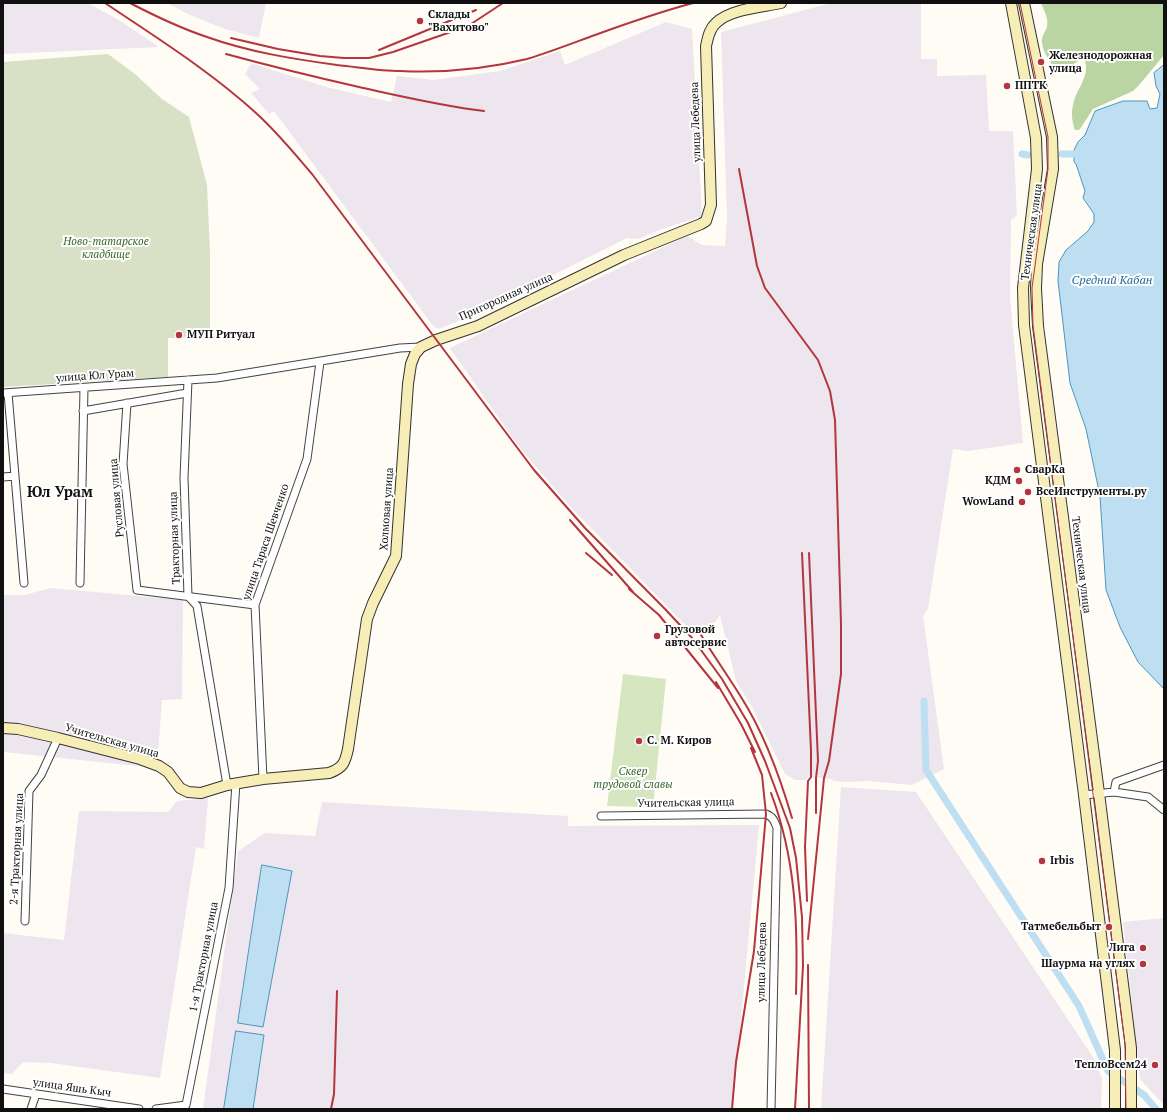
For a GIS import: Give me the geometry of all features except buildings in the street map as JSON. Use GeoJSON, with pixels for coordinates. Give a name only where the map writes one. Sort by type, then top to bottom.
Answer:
{"type":"FeatureCollection","features":[{"type":"Feature","properties":{"kind":"main road","name":"улица Лебедева"},"geometry":{"type":"LineString","coordinates":[[706,221],[711,205],[706,46],[708,34],[715,24],[728,16],[741,11],[781,3]]}},
{"type":"Feature","properties":{"kind":"main road","name":"Техническая улица"},"geometry":{"type":"LineString","coordinates":[[1011,3],[1036,138],[1037,169],[1023,288],[1024,325],[1115,1050],[1115,1109]]}},
{"type":"Feature","properties":{"kind":"main road","name":"Техническая улица"},"geometry":{"type":"LineString","coordinates":[[1024,3],[1052,137],[1053,170],[1037,264],[1036,288],[1038,326],[1131,1048],[1131,1108]]}},
{"type":"Feature","properties":{"kind":"main road","name":"Пригородная улица"},"geometry":{"type":"LineString","coordinates":[[421,347],[436,340],[478,326],[624,255],[706,221]]}},
{"type":"Feature","properties":{"kind":"main road","name":"Холмовая улица"},"geometry":{"type":"LineString","coordinates":[[343,765],[348,749],[367,619],[373,603],[396,556],[408,384],[411,364],[415,354],[421,347]]}},
{"type":"Feature","properties":{"kind":"main road","name":"Учительская улица"},"geometry":{"type":"LineString","coordinates":[[3,728],[18,729],[58,738],[159,766],[168,772],[180,788],[188,792],[201,793],[231,784],[263,779],[329,773],[337,770],[343,765]]}},
{"type":"Feature","properties":{"kind":"street","name":"Пригородная улица"},"geometry":{"type":"LineString","coordinates":[[188,380],[217,378],[400,348],[421,347]]}},
{"type":"Feature","properties":{"kind":"street","name":"улица Тараса Шевченко"},"geometry":{"type":"LineString","coordinates":[[263,779],[255,605],[307,459],[320,362]]}},
{"type":"Feature","properties":{"kind":"street","name":"улица Юл Урам"},"geometry":{"type":"LineString","coordinates":[[6,393],[188,380]]}},
{"type":"Feature","properties":{"kind":"street","name":"Тракторная улица"},"geometry":{"type":"LineString","coordinates":[[188,380],[184,478],[188,596],[197,606],[231,784]]}},
{"type":"Feature","properties":{"kind":"street"},"geometry":{"type":"LineString","coordinates":[[80,583],[84,388]]}},
{"type":"Feature","properties":{"kind":"street"},"geometry":{"type":"LineString","coordinates":[[6,393],[24,583]]}},
{"type":"Feature","properties":{"kind":"street"},"geometry":{"type":"LineString","coordinates":[[83,411],[187,393]]}},
{"type":"Feature","properties":{"kind":"street","name":"Русловая улица"},"geometry":{"type":"LineString","coordinates":[[127,404],[123,464],[137,590],[188,596]]}},
{"type":"Feature","properties":{"kind":"street"},"geometry":{"type":"LineString","coordinates":[[3,477],[15,476]]}},
{"type":"Feature","properties":{"kind":"street"},"geometry":{"type":"LineString","coordinates":[[188,596],[255,605]]}},
{"type":"Feature","properties":{"kind":"street","name":"2-я Тракторная улица"},"geometry":{"type":"LineString","coordinates":[[25,921],[29,791],[41,775],[58,738]]}},
{"type":"Feature","properties":{"kind":"street"},"geometry":{"type":"LineString","coordinates":[[1114,792],[1116,782],[1164,765]]}},
{"type":"Feature","properties":{"kind":"street","name":"1-я Тракторная улица"},"geometry":{"type":"LineString","coordinates":[[156,1109],[186,1105],[229,888],[231,784]]}},
{"type":"Feature","properties":{"kind":"street"},"geometry":{"type":"LineString","coordinates":[[1084,795],[1114,792],[1148,797],[1164,810]]}},
{"type":"Feature","properties":{"kind":"street","name":"Учительская улица"},"geometry":{"type":"LineString","coordinates":[[600,816],[766,814],[772,816]]}},
{"type":"Feature","properties":{"kind":"street","name":"улица Лебедева"},"geometry":{"type":"LineString","coordinates":[[771,1109],[777,828],[772,816]]}},
{"type":"Feature","properties":{"kind":"street","name":"улица Яшь Кыч"},"geometry":{"type":"LineString","coordinates":[[3,1089],[139,1109]]}},
{"type":"Feature","properties":{"kind":"street"},"geometry":{"type":"LineString","coordinates":[[31,1109],[36,1094]]}},
{"type":"Feature","properties":{"kind":"shaded area"},"geometry":{"type":"Polygon","coordinates":[[[3,3],[88,3],[122,22],[159,47],[3,54],[3,3]]]}},
{"type":"Feature","properties":{"kind":"shaded area"},"geometry":{"type":"Polygon","coordinates":[[[167,3],[266,3],[259,38],[225,29],[190,15],[167,3]]]}},
{"type":"Feature","properties":{"kind":"shaded area"},"geometry":{"type":"Polygon","coordinates":[[[832,3],[921,4],[921,59],[937,59],[937,76],[986,75],[989,131],[1013,131],[1017,215],[1011,220],[1010,297],[1023,443],[968,451],[953,449],[928,609],[923,616],[944,769],[912,785],[869,781],[843,782],[833,781],[832,779],[807,777],[806,780],[795,780],[785,774],[752,707],[736,681],[720,615],[711,628],[695,635],[565,501],[517,444],[450,348],[687,236],[702,245],[725,246],[727,217],[721,32],[832,3]]]}},
{"type":"Feature","properties":{"kind":"shaded area"},"geometry":{"type":"Polygon","coordinates":[[[666,22],[692,29],[702,216],[662,229],[638,239],[627,238],[473,315],[439,329],[434,327],[274,111],[269,114],[251,93],[260,89],[245,74],[250,65],[253,64],[330,88],[391,102],[397,76],[434,80],[500,71],[560,51],[565,65],[666,22]]]}},
{"type":"Feature","properties":{"kind":"shaded area"},"geometry":{"type":"Polygon","coordinates":[[[50,588],[183,600],[182,699],[162,700],[157,768],[3,752],[3,595],[25,595],[50,588]]]}},
{"type":"Feature","properties":{"kind":"shaded area"},"geometry":{"type":"Polygon","coordinates":[[[841,787],[916,792],[1095,1060],[1102,1079],[1101,1109],[821,1109],[841,787]]]}},
{"type":"Feature","properties":{"kind":"shaded area"},"geometry":{"type":"Polygon","coordinates":[[[208,798],[204,849],[196,847],[160,1078],[51,1063],[23,1062],[12,1074],[3,1073],[3,933],[64,940],[79,811],[168,812],[177,801],[208,798]]]}},
{"type":"Feature","properties":{"kind":"shaded area"},"geometry":{"type":"Polygon","coordinates":[[[322,802],[568,816],[568,826],[759,825],[737,1062],[731,1109],[203,1109],[238,851],[265,833],[315,836],[322,802]]]}},
{"type":"Feature","properties":{"kind":"shaded area"},"geometry":{"type":"Polygon","coordinates":[[[1164,918],[1164,1105],[1140,1079],[1123,922],[1164,918]]]}},
{"type":"Feature","properties":{"kind":"green space"},"geometry":{"type":"Polygon","coordinates":[[[1041,3],[1164,3],[1164,55],[1133,91],[1093,109],[1080,129],[1075,130],[1072,118],[1072,108],[1086,72],[1085,61],[1082,59],[1066,69],[1057,71],[1048,58],[1042,43],[1043,35],[1047,27],[1047,21],[1041,3]]]}},
{"type":"Feature","properties":{"kind":"green space","name":"Ново-татарское кладбище"},"geometry":{"type":"Polygon","coordinates":[[[108,54],[135,74],[162,99],[189,117],[207,185],[210,254],[210,330],[205,330],[205,337],[168,338],[168,377],[3,387],[3,62],[108,54]]]}},
{"type":"Feature","properties":{"kind":"green space","name":"Сквер трудовой славы"},"geometry":{"type":"Polygon","coordinates":[[[623,674],[666,679],[653,807],[607,806],[623,674]]]}},
{"type":"Feature","properties":{"kind":"water","name":"Средний Кабан"},"geometry":{"type":"Polygon","coordinates":[[[1164,65],[1164,689],[1138,662],[1120,627],[1106,590],[1100,496],[1086,429],[1070,383],[1058,281],[1059,262],[1066,250],[1088,231],[1094,222],[1094,214],[1083,198],[1085,191],[1074,162],[1074,150],[1078,142],[1085,135],[1095,111],[1123,101],[1147,101],[1150,109],[1157,108],[1160,94],[1156,86],[1154,73],[1164,65]]]}},
{"type":"Feature","properties":{"kind":"water"},"geometry":{"type":"Polygon","coordinates":[[[262,865],[292,871],[263,1027],[238,1023],[262,865]]]}},
{"type":"Feature","properties":{"kind":"water"},"geometry":{"type":"Polygon","coordinates":[[[236,1031],[264,1035],[253,1109],[224,1109],[236,1031]]]}},
{"type":"Feature","properties":{"kind":"waterway"},"geometry":{"type":"LineString","coordinates":[[1022,154],[1028,155]]}},
{"type":"Feature","properties":{"kind":"waterway"},"geometry":{"type":"LineString","coordinates":[[1062,154],[1074,154]]}},
{"type":"Feature","properties":{"kind":"waterway"},"geometry":{"type":"LineString","coordinates":[[924,701],[926,770],[1079,1006],[1108,1071],[1144,1095],[1156,1109]]}},
{"type":"Feature","properties":{"kind":"tram line"},"geometry":{"type":"LineString","coordinates":[[1020,3],[1048,137],[1048,169],[1032,288],[1033,325],[1125,1044],[1126,1109]]}},
{"type":"Feature","properties":{"kind":"railway"},"geometry":{"type":"LineString","coordinates":[[105,3],[183,55],[220,83],[264,120],[278,135],[312,174],[534,470],[585,528],[693,639],[722,679],[748,723],[765,761],[790,828],[796,858],[802,917],[803,966],[795,1109]]}},
{"type":"Feature","properties":{"kind":"railway"},"geometry":{"type":"LineString","coordinates":[[130,3],[187,30],[255,51],[337,65],[384,70],[416,71],[448,71],[480,68],[527,59],[632,22],[693,3]]}},
{"type":"Feature","properties":{"kind":"railway"},"geometry":{"type":"LineString","coordinates":[[231,38],[278,49],[320,56],[369,58],[393,52],[468,26],[503,3]]}},
{"type":"Feature","properties":{"kind":"railway"},"geometry":{"type":"LineString","coordinates":[[379,50],[476,10]]}},
{"type":"Feature","properties":{"kind":"railway"},"geometry":{"type":"LineString","coordinates":[[226,54],[390,94],[437,104],[484,111]]}},
{"type":"Feature","properties":{"kind":"railway"},"geometry":{"type":"LineString","coordinates":[[739,169],[757,266],[765,288],[818,360],[830,391],[835,420],[841,674],[829,761],[824,778],[808,939]]}},
{"type":"Feature","properties":{"kind":"railway"},"geometry":{"type":"LineString","coordinates":[[570,520],[633,592]]}},
{"type":"Feature","properties":{"kind":"railway"},"geometry":{"type":"LineString","coordinates":[[586,553],[612,575]]}},
{"type":"Feature","properties":{"kind":"railway"},"geometry":{"type":"LineString","coordinates":[[802,553],[811,750],[811,777],[808,781],[805,847],[807,901]]}},
{"type":"Feature","properties":{"kind":"railway"},"geometry":{"type":"LineString","coordinates":[[809,553],[818,761],[816,778],[816,813]]}},
{"type":"Feature","properties":{"kind":"railway"},"geometry":{"type":"LineString","coordinates":[[629,589],[659,615],[718,688]]}},
{"type":"Feature","properties":{"kind":"railway"},"geometry":{"type":"LineString","coordinates":[[701,635],[741,697],[757,725],[777,771],[792,818]]}},
{"type":"Feature","properties":{"kind":"railway"},"geometry":{"type":"LineString","coordinates":[[716,682],[741,724],[755,752]]}},
{"type":"Feature","properties":{"kind":"railway"},"geometry":{"type":"LineString","coordinates":[[732,1109],[736,1062],[754,951],[766,814],[762,775],[751,748]]}},
{"type":"Feature","properties":{"kind":"railway"},"geometry":{"type":"LineString","coordinates":[[771,793],[786,842],[794,892],[796,917],[796,994]]}},
{"type":"Feature","properties":{"kind":"railway"},"geometry":{"type":"LineString","coordinates":[[808,965],[809,1109]]}},
{"type":"Feature","properties":{"kind":"railway"},"geometry":{"type":"LineString","coordinates":[[331,1109],[334,1094],[337,991]]}},
{"type":"Feature","properties":{"kind":"place","name":"Склады \"Вахитово\""},"geometry":{"type":"Point","coordinates":[420,21]}},
{"type":"Feature","properties":{"kind":"place","name":"Железнодорожная улица"},"geometry":{"type":"Point","coordinates":[1041,62]}},
{"type":"Feature","properties":{"kind":"place","name":"ППТК"},"geometry":{"type":"Point","coordinates":[1007,86]}},
{"type":"Feature","properties":{"kind":"place","name":"МУП Ритуал"},"geometry":{"type":"Point","coordinates":[179,335]}},
{"type":"Feature","properties":{"kind":"place","name":"СварКа"},"geometry":{"type":"Point","coordinates":[1017,470]}},
{"type":"Feature","properties":{"kind":"place","name":"КДМ"},"geometry":{"type":"Point","coordinates":[1019,481]}},
{"type":"Feature","properties":{"kind":"place","name":"ВсеИнструменты.ру"},"geometry":{"type":"Point","coordinates":[1028,492]}},
{"type":"Feature","properties":{"kind":"place","name":"WowLand"},"geometry":{"type":"Point","coordinates":[1022,502]}},
{"type":"Feature","properties":{"kind":"place","name":"Грузовой автосервис"},"geometry":{"type":"Point","coordinates":[657,636]}},
{"type":"Feature","properties":{"kind":"place","name":"С. М. Киров"},"geometry":{"type":"Point","coordinates":[639,741]}},
{"type":"Feature","properties":{"kind":"place","name":"Irbis"},"geometry":{"type":"Point","coordinates":[1042,861]}},
{"type":"Feature","properties":{"kind":"place","name":"Татмебельбыт"},"geometry":{"type":"Point","coordinates":[1109,927]}},
{"type":"Feature","properties":{"kind":"place","name":"Лига"},"geometry":{"type":"Point","coordinates":[1143,948]}},
{"type":"Feature","properties":{"kind":"place","name":"Шаурма на углях"},"geometry":{"type":"Point","coordinates":[1143,964]}},
{"type":"Feature","properties":{"kind":"place","name":"ТеплоВсем24"},"geometry":{"type":"Point","coordinates":[1155,1065]}},
{"type":"Feature","properties":{"kind":"district","name":"Юл Урам"},"geometry":{"type":"Point","coordinates":[60,493]}}]}
